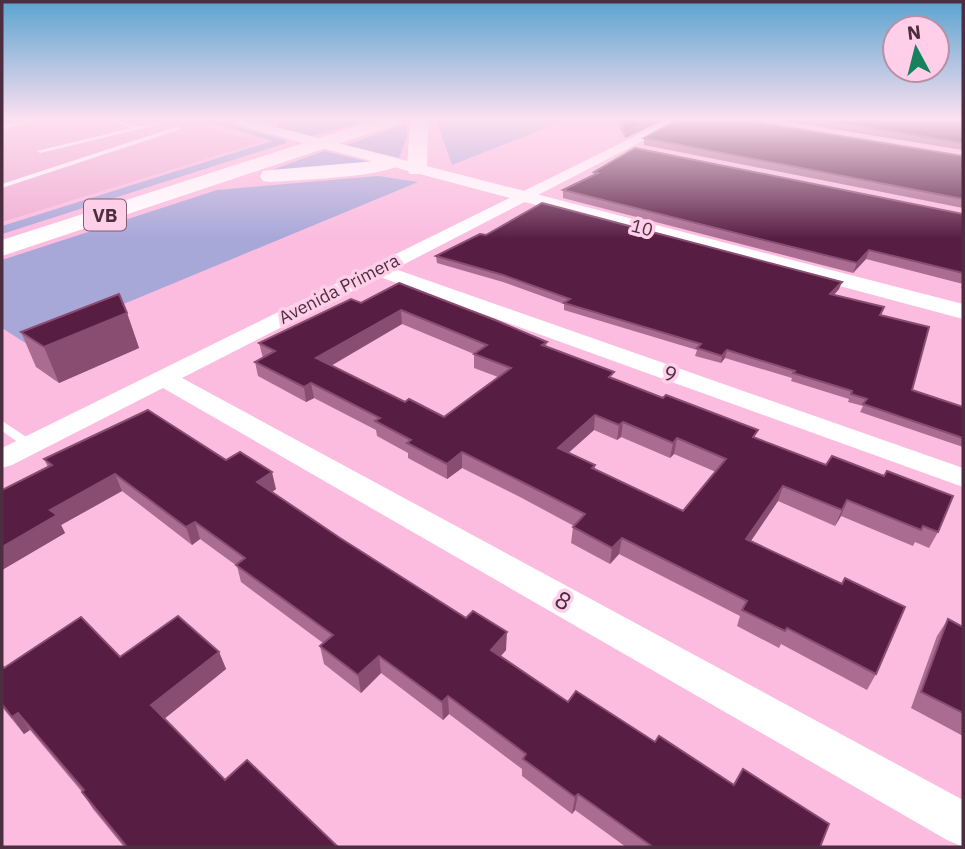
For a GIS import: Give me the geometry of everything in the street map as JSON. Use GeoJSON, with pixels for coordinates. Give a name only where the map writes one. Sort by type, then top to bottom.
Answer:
{"type":"FeatureCollection","features":[{"type":"Feature","properties":{"kind":"main road","name":"VB"},"geometry":{"type":"LineString","coordinates":[[2,248],[274,160]]}},
{"type":"Feature","properties":{"kind":"main road"},"geometry":{"type":"LineString","coordinates":[[417,160],[417,170]]}},
{"type":"Feature","properties":{"kind":"main road"},"geometry":{"type":"LineString","coordinates":[[209,181],[377,167],[391,163]]}},
{"type":"Feature","properties":{"kind":"street","name":"10"},"geometry":{"type":"LineString","coordinates":[[379,160],[963,312]]}},
{"type":"Feature","properties":{"kind":"street","name":"Avenida Primera"},"geometry":{"type":"LineString","coordinates":[[2,459],[598,160]]}},
{"type":"Feature","properties":{"kind":"street","name":"9"},"geometry":{"type":"LineString","coordinates":[[376,269],[963,478]]}},
{"type":"Feature","properties":{"kind":"street","name":"8"},"geometry":{"type":"LineString","coordinates":[[163,379],[963,824]]}},
{"type":"Feature","properties":{"kind":"lane"},"geometry":{"type":"LineString","coordinates":[[2,186],[83,160]]}},
{"type":"Feature","properties":{"kind":"lane"},"geometry":{"type":"LineString","coordinates":[[2,425],[30,445]]}},
{"type":"Feature","properties":{"kind":"shaded area"},"geometry":{"type":"Polygon","coordinates":[[[2,160],[204,160],[2,222],[2,160]]]}},
{"type":"Feature","properties":{"kind":"shaded area"},"geometry":{"type":"Polygon","coordinates":[[[213,160],[234,160],[2,234],[2,226],[213,160]]]}},
{"type":"Feature","properties":{"kind":"shaded area"},"geometry":{"type":"Polygon","coordinates":[[[300,160],[359,160],[373,163],[367,166],[258,175],[300,160]]]}},
{"type":"Feature","properties":{"kind":"shaded area"},"geometry":{"type":"Polygon","coordinates":[[[450,160],[466,160],[452,165],[450,160]]]}},
{"type":"Feature","properties":{"kind":"shaded area"},"geometry":{"type":"Polygon","coordinates":[[[378,176],[418,182],[27,344],[2,328],[2,260],[217,190],[378,176]]]}},
{"type":"Feature","properties":{"kind":"building"},"geometry":{"type":"Polygon","coordinates":[[[615,160],[693,160],[963,214],[963,273],[869,250],[857,263],[563,190],[598,173],[594,172],[615,160]]]}},
{"type":"Feature","properties":{"kind":"building"},"geometry":{"type":"Polygon","coordinates":[[[757,160],[963,160],[963,199],[757,160]]]}},
{"type":"Feature","properties":{"kind":"building"},"geometry":{"type":"Polygon","coordinates":[[[542,203],[842,282],[830,294],[884,307],[880,315],[929,327],[912,390],[963,407],[963,438],[863,404],[867,399],[851,394],[852,391],[793,373],[795,371],[727,350],[722,356],[697,348],[701,344],[564,303],[570,299],[503,275],[436,256],[480,234],[486,235],[542,203]]]}},
{"type":"Feature","properties":{"kind":"building"},"geometry":{"type":"Polygon","coordinates":[[[399,283],[547,342],[542,345],[614,372],[609,377],[663,398],[666,395],[758,430],[753,437],[826,465],[832,456],[884,476],[887,471],[953,496],[938,532],[923,526],[921,530],[847,500],[842,510],[783,486],[746,539],[842,584],[845,578],[905,607],[876,674],[787,628],[785,631],[742,610],[747,601],[622,538],[612,548],[573,527],[585,514],[520,481],[462,452],[447,464],[407,443],[411,440],[375,421],[380,418],[311,383],[304,387],[255,362],[275,351],[259,343],[351,299],[361,303],[399,283]],[[401,310],[316,358],[405,402],[409,399],[444,417],[511,368],[474,354],[487,345],[401,310]],[[595,415],[558,448],[595,465],[592,468],[683,511],[726,459],[677,438],[673,443],[623,422],[619,425],[595,415]]]}},
{"type":"Feature","properties":{"kind":"building"},"geometry":{"type":"Polygon","coordinates":[[[119,294],[127,313],[44,347],[21,332],[119,294]]]}},
{"type":"Feature","properties":{"kind":"building"},"geometry":{"type":"Polygon","coordinates":[[[148,410],[226,460],[240,452],[272,472],[257,482],[340,538],[466,618],[473,611],[507,632],[491,650],[568,702],[576,691],[655,742],[659,736],[734,785],[743,769],[829,824],[820,847],[653,847],[578,794],[575,797],[523,759],[526,754],[448,696],[442,702],[379,656],[358,675],[320,646],[333,635],[236,565],[245,558],[195,522],[186,527],[115,474],[50,510],[57,515],[2,547],[2,490],[52,465],[44,459],[148,410]]]}},
{"type":"Feature","properties":{"kind":"building"},"geometry":{"type":"Polygon","coordinates":[[[178,616],[219,652],[151,705],[225,780],[247,760],[338,847],[127,847],[82,792],[84,790],[18,713],[12,717],[2,704],[2,666],[4,668],[81,617],[120,657],[178,616]]]}},
{"type":"Feature","properties":{"kind":"building"},"geometry":{"type":"Polygon","coordinates":[[[948,619],[963,627],[963,713],[921,692],[948,619]]]}}]}
